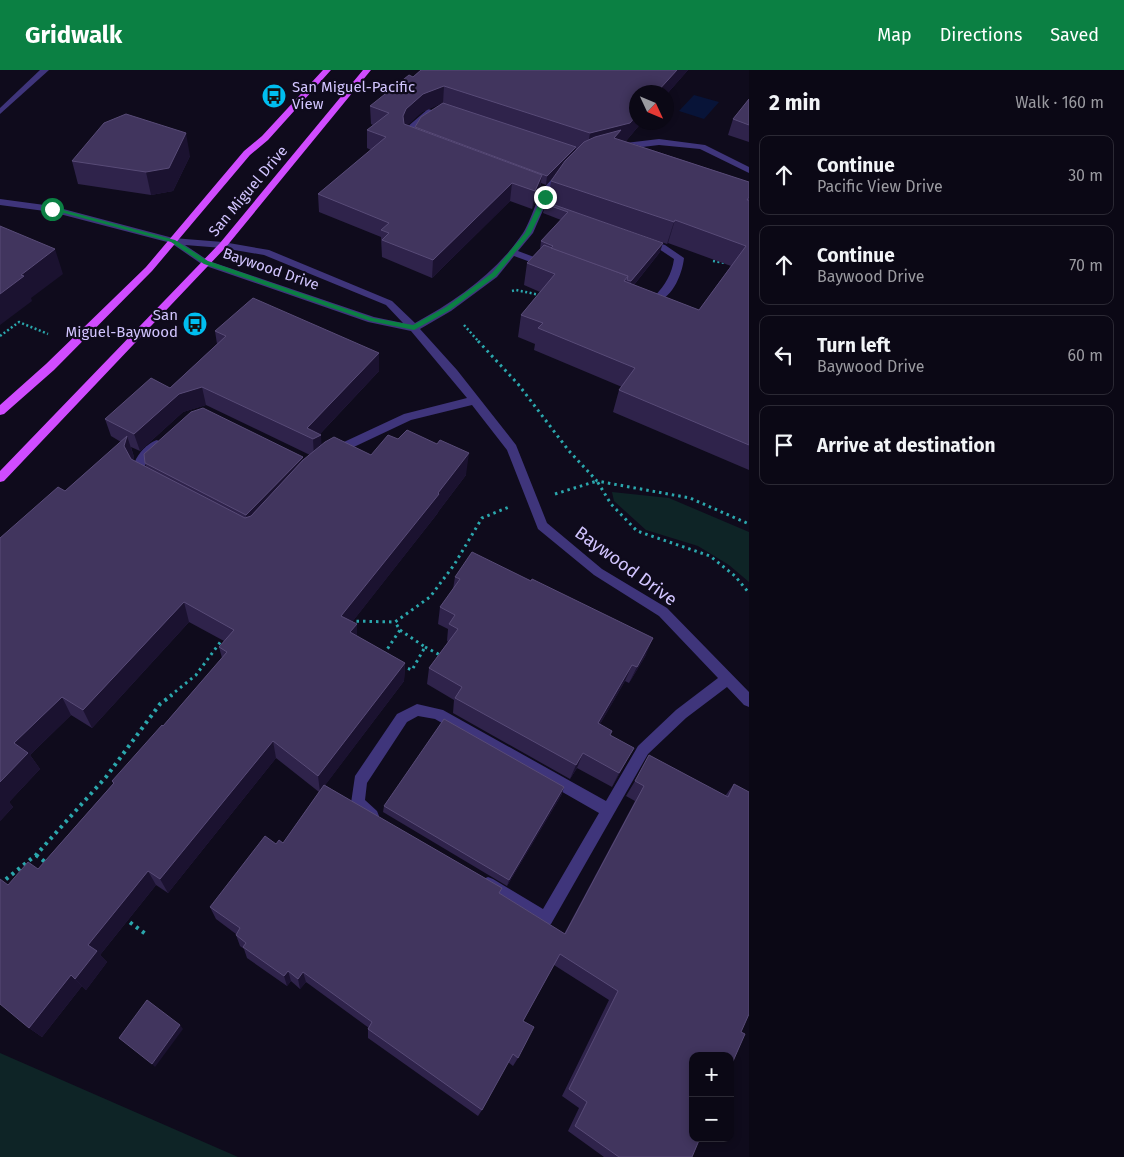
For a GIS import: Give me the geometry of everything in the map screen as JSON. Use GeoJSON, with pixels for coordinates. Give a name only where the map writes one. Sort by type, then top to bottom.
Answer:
{"type":"FeatureCollection","features":[{"type":"Feature","properties":{"kind":"main road","name":"San Miguel Drive"},"geometry":{"type":"LineString","coordinates":[[0,411],[50,368],[149,269],[247,153],[265,138],[327,70]]}},
{"type":"Feature","properties":{"kind":"main road","name":"San Miguel Drive"},"geometry":{"type":"LineString","coordinates":[[0,478],[223,245],[368,70]]}},
{"type":"Feature","properties":{"kind":"street"},"geometry":{"type":"LineString","coordinates":[[0,112],[45,70]]}},
{"type":"Feature","properties":{"kind":"street"},"geometry":{"type":"LineString","coordinates":[[416,142],[407,138],[409,130],[429,112],[442,107]]}},
{"type":"Feature","properties":{"kind":"street"},"geometry":{"type":"LineString","coordinates":[[609,148],[659,142],[702,147],[749,170]]}},
{"type":"Feature","properties":{"kind":"street"},"geometry":{"type":"LineString","coordinates":[[414,328],[448,309],[494,275],[514,253],[546,208],[543,189],[570,167]]}},
{"type":"Feature","properties":{"kind":"street"},"geometry":{"type":"LineString","coordinates":[[0,202],[52,209],[173,241]]}},
{"type":"Feature","properties":{"kind":"street"},"geometry":{"type":"LineString","coordinates":[[635,238],[662,247],[679,258],[678,271],[670,286],[658,299],[640,300]]}},
{"type":"Feature","properties":{"kind":"street","name":"Baywood Drive"},"geometry":{"type":"LineString","coordinates":[[173,241],[223,245],[266,252],[389,304],[414,328],[475,400],[512,448],[542,526],[598,572],[663,612],[749,701]]}},
{"type":"Feature","properties":{"kind":"street","name":"Baywood Drive"},"geometry":{"type":"LineString","coordinates":[[173,241],[206,263],[372,320],[414,328]]}},
{"type":"Feature","properties":{"kind":"street"},"geometry":{"type":"LineString","coordinates":[[514,253],[559,270]]}},
{"type":"Feature","properties":{"kind":"street"},"geometry":{"type":"LineString","coordinates":[[328,455],[360,438],[408,417],[475,400]]}},
{"type":"Feature","properties":{"kind":"street"},"geometry":{"type":"LineString","coordinates":[[158,485],[142,476],[138,467],[140,460],[167,435]]}},
{"type":"Feature","properties":{"kind":"street"},"geometry":{"type":"LineString","coordinates":[[477,878],[546,919],[642,750],[681,714],[727,679]]}},
{"type":"Feature","properties":{"kind":"street"},"geometry":{"type":"LineString","coordinates":[[383,822],[366,812],[358,803],[360,781],[402,718],[417,710],[438,714],[608,810]]}},
{"type":"Feature","properties":{"kind":"path"},"geometry":{"type":"LineString","coordinates":[[714,261],[728,264]]}},
{"type":"Feature","properties":{"kind":"path"},"geometry":{"type":"LineString","coordinates":[[509,292],[516,290],[545,296]]}},
{"type":"Feature","properties":{"kind":"path"},"geometry":{"type":"LineString","coordinates":[[459,319],[518,384],[569,451],[597,481],[610,504],[637,531],[710,556],[735,576],[749,593]]}},
{"type":"Feature","properties":{"kind":"path"},"geometry":{"type":"LineString","coordinates":[[0,336],[19,322],[48,334]]}},
{"type":"Feature","properties":{"kind":"path"},"geometry":{"type":"LineString","coordinates":[[552,494],[597,481],[690,498],[749,524]]}},
{"type":"Feature","properties":{"kind":"path"},"geometry":{"type":"LineString","coordinates":[[342,618],[350,621],[395,622],[430,597],[454,565],[482,518],[517,504]]}},
{"type":"Feature","properties":{"kind":"path"},"geometry":{"type":"LineString","coordinates":[[395,622],[400,630],[425,647],[450,660]]}},
{"type":"Feature","properties":{"kind":"path"},"geometry":{"type":"LineString","coordinates":[[390,660],[383,656],[400,630]]}},
{"type":"Feature","properties":{"kind":"path"},"geometry":{"type":"LineString","coordinates":[[0,884],[36,855],[106,777],[160,704],[196,675],[225,636]]}},
{"type":"Feature","properties":{"kind":"path"},"geometry":{"type":"LineString","coordinates":[[397,663],[412,670],[425,647]]}},
{"type":"Feature","properties":{"kind":"path"},"geometry":{"type":"LineString","coordinates":[[36,855],[52,866]]}},
{"type":"Feature","properties":{"kind":"path"},"geometry":{"type":"LineString","coordinates":[[116,912],[147,935]]}},
{"type":"Feature","properties":{"kind":"green space"},"geometry":{"type":"Polygon","coordinates":[[[612,492],[669,498],[749,532],[749,582],[729,565],[698,546],[646,530],[614,501],[612,492]]]}},
{"type":"Feature","properties":{"kind":"green space"},"geometry":{"type":"Polygon","coordinates":[[[0,1053],[238,1157],[0,1157],[0,1053]]]}},
{"type":"Feature","properties":{"kind":"water"},"geometry":{"type":"Polygon","coordinates":[[[694,95],[719,102],[704,119],[679,111],[694,95]]]}},
{"type":"Feature","properties":{"kind":"building"},"geometry":{"type":"Polygon","coordinates":[[[421,70],[677,70],[663,85],[629,85],[629,123],[590,133],[444,86],[423,94],[406,109],[403,116],[404,124],[542,175],[535,191],[512,183],[433,260],[382,240],[389,233],[381,230],[389,223],[318,194],[386,137],[367,130],[389,113],[370,106],[409,75],[413,77],[421,70]]]}},
{"type":"Feature","properties":{"kind":"building"},"geometry":{"type":"Polygon","coordinates":[[[749,99],[749,125],[733,119],[749,99]]]}},
{"type":"Feature","properties":{"kind":"building"},"geometry":{"type":"Polygon","coordinates":[[[443,103],[576,147],[547,176],[415,127],[421,117],[443,103]]]}},
{"type":"Feature","properties":{"kind":"building"},"geometry":{"type":"Polygon","coordinates":[[[126,114],[186,133],[169,168],[146,172],[72,161],[104,123],[126,114]]]}},
{"type":"Feature","properties":{"kind":"building"},"geometry":{"type":"Polygon","coordinates":[[[621,130],[614,138],[749,182],[749,197],[747,200],[749,200],[749,445],[619,390],[635,368],[538,328],[543,323],[521,315],[555,274],[527,263],[544,245],[628,276],[624,281],[699,310],[746,246],[675,220],[674,222],[551,181],[565,161],[584,142],[621,130]]]}},
{"type":"Feature","properties":{"kind":"building"},"geometry":{"type":"Polygon","coordinates":[[[546,202],[663,243],[631,281],[627,280],[628,276],[551,248],[553,246],[541,241],[568,212],[545,204],[546,202]]]}},
{"type":"Feature","properties":{"kind":"building"},"geometry":{"type":"Polygon","coordinates":[[[0,226],[55,249],[0,294],[0,226]]]}},
{"type":"Feature","properties":{"kind":"building"},"geometry":{"type":"Polygon","coordinates":[[[253,298],[379,353],[307,428],[321,435],[313,439],[202,387],[179,394],[134,434],[105,419],[151,378],[170,388],[226,336],[215,331],[253,298]]]}},
{"type":"Feature","properties":{"kind":"building"},"geometry":{"type":"Polygon","coordinates":[[[203,408],[303,457],[246,515],[145,463],[144,454],[191,412],[203,408]]]}},
{"type":"Feature","properties":{"kind":"building"},"geometry":{"type":"Polygon","coordinates":[[[407,430],[437,444],[440,440],[469,453],[439,494],[341,616],[357,624],[350,632],[405,663],[318,776],[273,741],[160,879],[148,871],[88,945],[97,951],[75,979],[71,975],[29,1028],[0,1004],[0,879],[8,885],[28,862],[38,869],[114,783],[112,781],[227,652],[219,647],[234,630],[184,602],[83,710],[62,697],[14,743],[28,753],[0,782],[0,538],[58,487],[65,491],[127,436],[124,446],[131,459],[245,518],[251,516],[303,460],[334,437],[371,455],[388,435],[398,439],[407,430]]]}},
{"type":"Feature","properties":{"kind":"building"},"geometry":{"type":"Polygon","coordinates":[[[472,552],[653,638],[637,667],[632,665],[598,723],[612,731],[610,735],[634,748],[619,773],[583,753],[576,765],[455,698],[462,687],[429,668],[458,629],[449,624],[455,615],[440,607],[460,579],[455,577],[472,552]]]}},
{"type":"Feature","properties":{"kind":"building"},"geometry":{"type":"Polygon","coordinates":[[[444,719],[564,787],[509,880],[384,806],[444,719]]]}},
{"type":"Feature","properties":{"kind":"building"},"geometry":{"type":"Polygon","coordinates":[[[649,755],[728,797],[734,784],[749,792],[749,1014],[741,1032],[745,1034],[734,1059],[734,1052],[689,1052],[689,1142],[698,1142],[692,1157],[619,1157],[575,1126],[587,1102],[569,1089],[618,991],[560,954],[523,1021],[534,1027],[518,1058],[513,1054],[482,1110],[368,1029],[372,1022],[303,972],[298,979],[288,971],[284,976],[243,947],[246,943],[236,935],[240,928],[210,907],[265,836],[276,844],[279,840],[283,843],[324,785],[502,888],[499,893],[565,934],[644,786],[635,781],[649,755]]]}},
{"type":"Feature","properties":{"kind":"building"},"geometry":{"type":"Polygon","coordinates":[[[147,1000],[180,1025],[152,1064],[119,1038],[147,1000]]]}},
{"type":"Feature","properties":{"kind":"place","name":"San Miguel-Pacific View"},"geometry":{"type":"Point","coordinates":[274,96]}},
{"type":"Feature","properties":{"kind":"place","name":"San Miguel-Baywood"},"geometry":{"type":"Point","coordinates":[195,324]}},
{"type":"Feature","properties":{"kind":"route"},"geometry":{"type":"LineString","coordinates":[[52,209],[173,241],[206,263],[372,320],[414,328],[448,309],[494,275],[514,253],[528,233],[545,197]]}}]}
